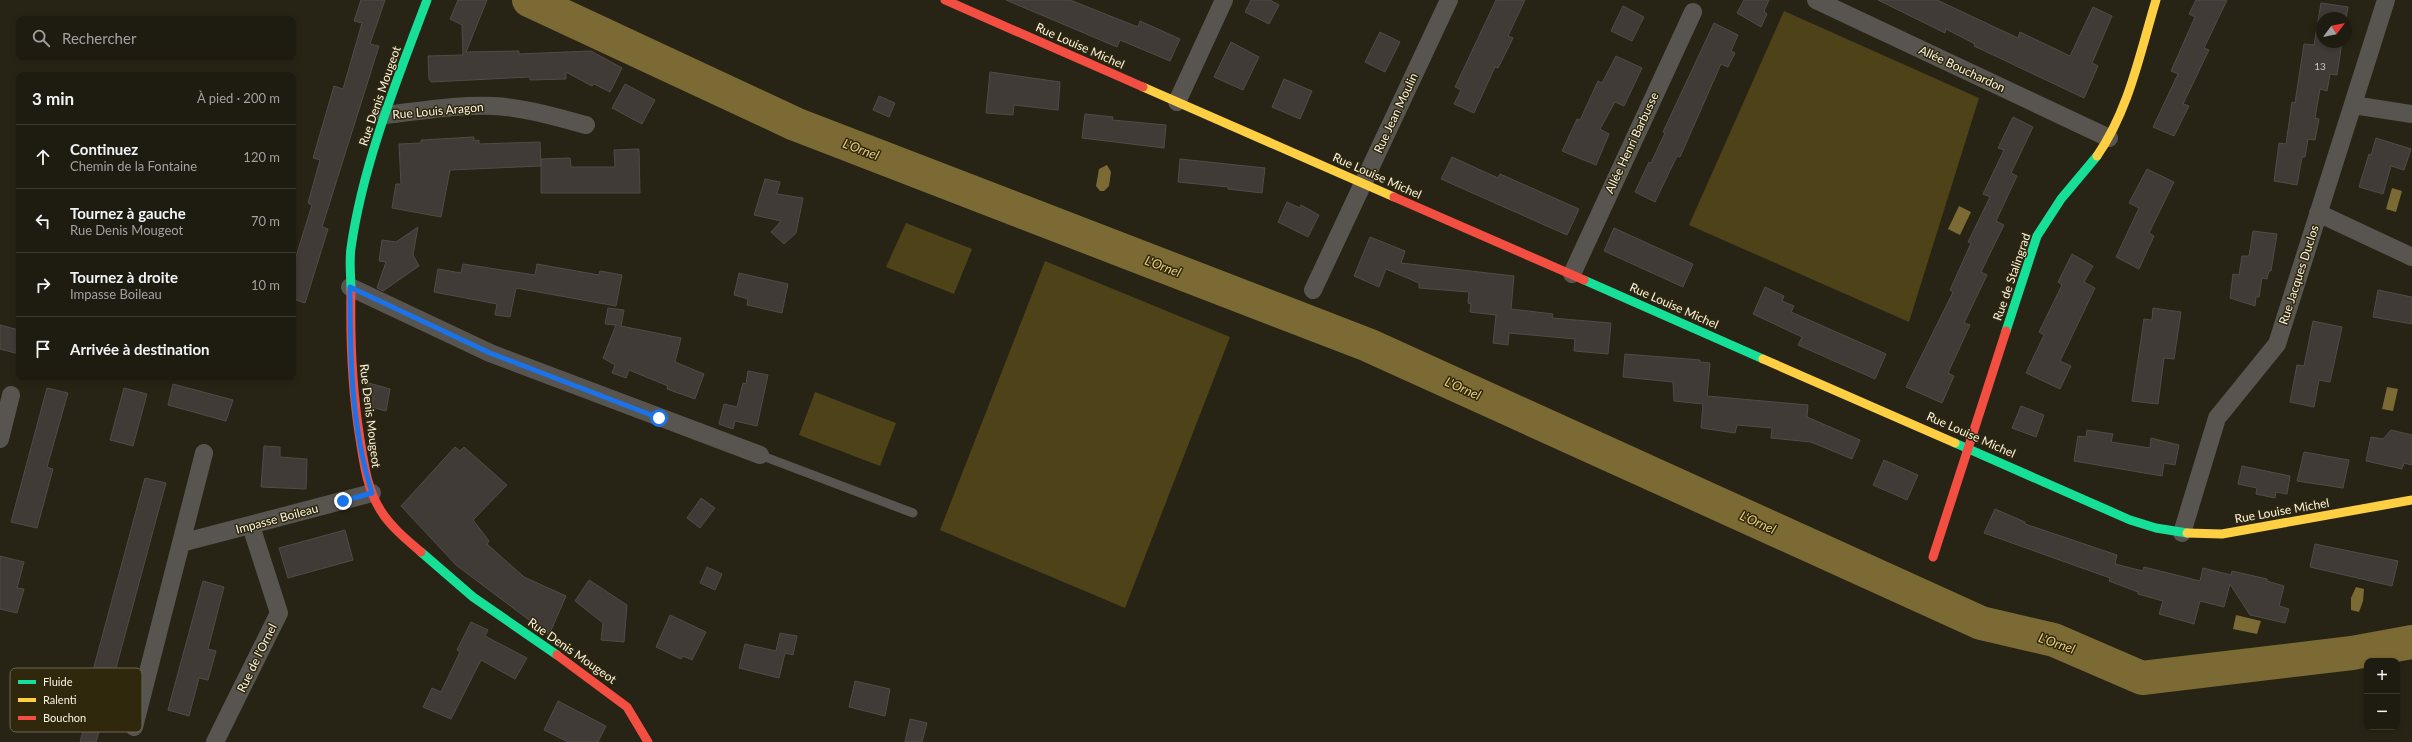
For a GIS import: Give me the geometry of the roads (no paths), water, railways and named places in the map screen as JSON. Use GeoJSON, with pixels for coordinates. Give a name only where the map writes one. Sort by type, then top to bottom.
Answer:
{"type":"FeatureCollection","features":[{"type":"Feature","properties":{"kind":"street","name":"Rue Denis Mougeot"},"geometry":{"type":"LineString","coordinates":[[427,0],[385,115],[356,215],[351,249],[350,287],[353,396],[360,445],[372,493],[381,511],[401,535],[473,596],[580,669],[622,703],[638,724],[648,742]]}},
{"type":"Feature","properties":{"kind":"street","name":"Rue Louise Michel"},"geometry":{"type":"LineString","coordinates":[[945,0],[1967,446],[2130,520],[2182,533],[2222,534],[2412,500]]}},
{"type":"Feature","properties":{"kind":"street"},"geometry":{"type":"LineString","coordinates":[[1177,102],[1224,0]]}},
{"type":"Feature","properties":{"kind":"street","name":"Rue Jean Moulin"},"geometry":{"type":"LineString","coordinates":[[1313,290],[1449,0]]}},
{"type":"Feature","properties":{"kind":"street","name":"Allée Bouchardon"},"geometry":{"type":"LineString","coordinates":[[1816,0],[2109,138]]}},
{"type":"Feature","properties":{"kind":"street","name":"Rue de Stalingrad"},"geometry":{"type":"LineString","coordinates":[[1932,556],[2037,236],[2061,199],[2085,172],[2109,138],[2127,99],[2156,0]]}},
{"type":"Feature","properties":{"kind":"street","name":"Rue Jacques Duclos"},"geometry":{"type":"LineString","coordinates":[[2182,533],[2217,418],[2277,344],[2386,0]]}},
{"type":"Feature","properties":{"kind":"street","name":"Allée Henri Barbusse"},"geometry":{"type":"LineString","coordinates":[[1572,274],[1693,12]]}},
{"type":"Feature","properties":{"kind":"street"},"geometry":{"type":"LineString","coordinates":[[2352,105],[2412,114]]}},
{"type":"Feature","properties":{"kind":"street","name":"Rue Louis Aragon"},"geometry":{"type":"LineString","coordinates":[[385,115],[464,106],[496,106],[527,111],[586,125]]}},
{"type":"Feature","properties":{"kind":"street"},"geometry":{"type":"LineString","coordinates":[[2318,213],[2412,257]]}},
{"type":"Feature","properties":{"kind":"street"},"geometry":{"type":"LineString","coordinates":[[350,287],[490,353],[760,455]]}},
{"type":"Feature","properties":{"kind":"street"},"geometry":{"type":"LineString","coordinates":[[0,439],[11,395]]}},
{"type":"Feature","properties":{"kind":"street"},"geometry":{"type":"LineString","coordinates":[[142,696],[204,453]]}},
{"type":"Feature","properties":{"kind":"street","name":"Impasse Boileau"},"geometry":{"type":"LineString","coordinates":[[181,543],[251,526],[372,493]]}},
{"type":"Feature","properties":{"kind":"street","name":"Rue de l'Ornel"},"geometry":{"type":"LineString","coordinates":[[215,742],[279,613],[251,526]]}},
{"type":"Feature","properties":{"kind":"lane"},"geometry":{"type":"LineString","coordinates":[[760,455],[913,513]]}},
{"type":"Feature","properties":{"kind":"waterway","name":"L'Ornel"},"geometry":{"type":"LineString","coordinates":[[529,0],[795,124],[1368,345],[1981,623],[2054,640],[2142,678],[2352,653],[2412,642]]}}]}
